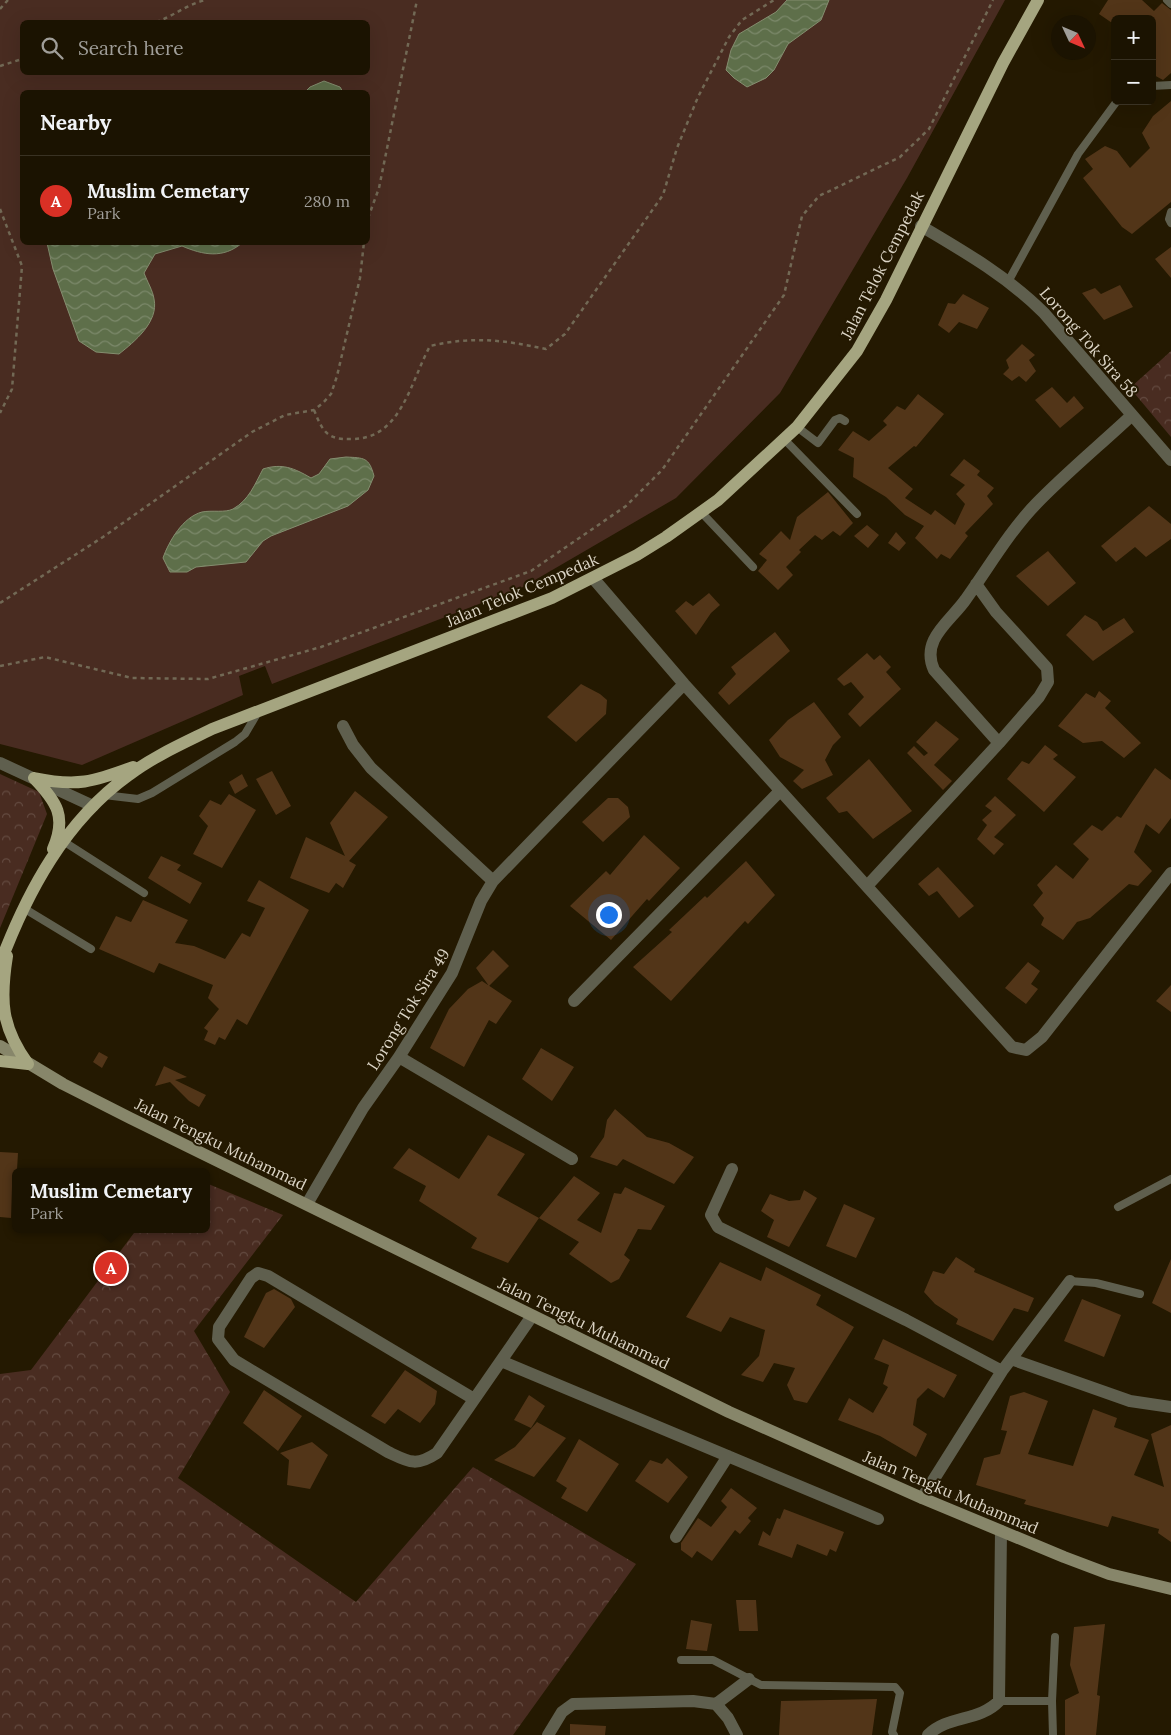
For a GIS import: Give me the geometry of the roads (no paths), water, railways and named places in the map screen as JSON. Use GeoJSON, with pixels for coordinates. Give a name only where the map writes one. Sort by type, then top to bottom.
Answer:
{"type":"FeatureCollection","features":[{"type":"Feature","properties":{"kind":"main road","name":"Jalan Telok Cempedak"},"geometry":{"type":"LineString","coordinates":[[0,964],[12,934],[42,872],[63,841],[104,795],[131,774],[156,758],[212,729],[512,614],[593,578],[666,537],[718,500],[784,439],[858,351],[886,300],[921,226],[1038,0]]}},
{"type":"Feature","properties":{"kind":"main road"},"geometry":{"type":"LineString","coordinates":[[34,778],[77,784],[97,780],[156,758]]}},
{"type":"Feature","properties":{"kind":"main road"},"geometry":{"type":"LineString","coordinates":[[34,778],[49,793],[60,814],[57,840],[42,872]]}},
{"type":"Feature","properties":{"kind":"main road"},"geometry":{"type":"LineString","coordinates":[[12,934],[2,987],[2,1006],[10,1035],[28,1064]]}},
{"type":"Feature","properties":{"kind":"main road","name":"Jalan Tengku Muhammad"},"geometry":{"type":"LineString","coordinates":[[0,1046],[28,1064],[104,1105],[729,1412],[1001,1531],[1109,1574],[1171,1589]]}},
{"type":"Feature","properties":{"kind":"main road"},"geometry":{"type":"LineString","coordinates":[[0,1062],[28,1064]]}},
{"type":"Feature","properties":{"kind":"street","name":"Lorong Tok Sira 58"},"geometry":{"type":"LineString","coordinates":[[921,226],[1009,280],[1044,313],[1131,416],[1171,460]]}},
{"type":"Feature","properties":{"kind":"street"},"geometry":{"type":"LineString","coordinates":[[999,744],[931,664],[933,638],[1037,503],[1131,416]]}},
{"type":"Feature","properties":{"kind":"street"},"geometry":{"type":"LineString","coordinates":[[593,578],[684,684],[780,791],[868,885],[1005,1040],[1019,1050],[1026,1050],[1042,1037],[1171,873]]}},
{"type":"Feature","properties":{"kind":"street"},"geometry":{"type":"LineString","coordinates":[[868,885],[999,744],[1044,690],[1048,675],[1047,668],[996,612],[976,584]]}},
{"type":"Feature","properties":{"kind":"street","name":"Lorong Tok Sira 49"},"geometry":{"type":"LineString","coordinates":[[308,1204],[354,1122],[399,1057],[452,973],[481,901],[494,880],[684,684]]}},
{"type":"Feature","properties":{"kind":"street"},"geometry":{"type":"LineString","coordinates":[[343,726],[353,746],[372,768],[494,880]]}},
{"type":"Feature","properties":{"kind":"street"},"geometry":{"type":"LineString","coordinates":[[0,762],[93,806]]}},
{"type":"Feature","properties":{"kind":"street"},"geometry":{"type":"LineString","coordinates":[[574,1001],[780,791]]}},
{"type":"Feature","properties":{"kind":"street"},"geometry":{"type":"LineString","coordinates":[[399,1057],[572,1159]]}},
{"type":"Feature","properties":{"kind":"street"},"geometry":{"type":"LineString","coordinates":[[732,1169],[712,1215],[718,1227],[906,1320],[1002,1371]]}},
{"type":"Feature","properties":{"kind":"street"},"geometry":{"type":"LineString","coordinates":[[474,1399],[268,1276],[258,1273],[251,1278],[219,1327],[218,1338],[234,1360],[388,1452],[414,1463],[426,1461],[437,1453],[532,1316]]}},
{"type":"Feature","properties":{"kind":"street"},"geometry":{"type":"LineString","coordinates":[[922,1498],[1002,1371],[1070,1281]]}},
{"type":"Feature","properties":{"kind":"street"},"geometry":{"type":"LineString","coordinates":[[1011,1358],[1130,1401],[1171,1407]]}},
{"type":"Feature","properties":{"kind":"street"},"geometry":{"type":"LineString","coordinates":[[501,1360],[878,1519]]}},
{"type":"Feature","properties":{"kind":"street"},"geometry":{"type":"LineString","coordinates":[[676,1537],[728,1456]]}},
{"type":"Feature","properties":{"kind":"street"},"geometry":{"type":"LineString","coordinates":[[928,1735],[940,1725],[981,1714],[991,1709],[999,1701],[1001,1531]]}},
{"type":"Feature","properties":{"kind":"street"},"geometry":{"type":"LineString","coordinates":[[716,1704],[749,1679]]}},
{"type":"Feature","properties":{"kind":"street"},"geometry":{"type":"LineString","coordinates":[[548,1735],[562,1712],[573,1704],[693,1700],[716,1704],[728,1718],[737,1735]]}},
{"type":"Feature","properties":{"kind":"lane"},"geometry":{"type":"LineString","coordinates":[[1167,0],[1171,4]]}},
{"type":"Feature","properties":{"kind":"lane"},"geometry":{"type":"LineString","coordinates":[[1156,86],[1171,85]]}},
{"type":"Feature","properties":{"kind":"lane"},"geometry":{"type":"LineString","coordinates":[[1009,280],[1078,154],[1114,105]]}},
{"type":"Feature","properties":{"kind":"lane"},"geometry":{"type":"LineString","coordinates":[[1171,212],[1169,218],[1171,223]]}},
{"type":"Feature","properties":{"kind":"lane"},"geometry":{"type":"LineString","coordinates":[[796,427],[818,443],[835,420],[840,418],[845,421]]}},
{"type":"Feature","properties":{"kind":"lane"},"geometry":{"type":"LineString","coordinates":[[784,439],[857,514]]}},
{"type":"Feature","properties":{"kind":"lane"},"geometry":{"type":"LineString","coordinates":[[701,512],[753,567]]}},
{"type":"Feature","properties":{"kind":"lane"},"geometry":{"type":"LineString","coordinates":[[104,795],[138,799],[152,793],[235,742],[244,734],[258,712]]}},
{"type":"Feature","properties":{"kind":"lane"},"geometry":{"type":"LineString","coordinates":[[63,841],[144,893]]}},
{"type":"Feature","properties":{"kind":"lane"},"geometry":{"type":"LineString","coordinates":[[24,909],[92,949]]}},
{"type":"Feature","properties":{"kind":"lane"},"geometry":{"type":"LineString","coordinates":[[1118,1207],[1171,1179]]}},
{"type":"Feature","properties":{"kind":"lane"},"geometry":{"type":"LineString","coordinates":[[1070,1281],[1096,1284],[1140,1294]]}},
{"type":"Feature","properties":{"kind":"lane"},"geometry":{"type":"LineString","coordinates":[[1053,1735],[1052,1701],[1055,1637]]}},
{"type":"Feature","properties":{"kind":"lane"},"geometry":{"type":"LineString","coordinates":[[681,1660],[713,1660],[725,1664],[761,1685],[775,1687],[895,1687],[899,1689],[900,1693],[892,1732],[894,1735]]}},
{"type":"Feature","properties":{"kind":"lane"},"geometry":{"type":"LineString","coordinates":[[999,1701],[1052,1701]]}},
{"type":"Feature","properties":{"kind":"water"},"geometry":{"type":"Polygon","coordinates":[[[787,0],[829,0],[821,20],[788,44],[774,70],[766,78],[747,87],[726,70],[731,50],[739,34],[776,12],[787,0]]]}},
{"type":"Feature","properties":{"kind":"water"},"geometry":{"type":"Polygon","coordinates":[[[324,81],[340,87],[342,90],[307,90],[324,81]]]}},
{"type":"Feature","properties":{"kind":"water"},"geometry":{"type":"Polygon","coordinates":[[[48,245],[239,245],[228,251],[213,254],[198,252],[182,246],[155,254],[144,273],[153,296],[155,307],[153,316],[144,331],[119,354],[96,352],[79,341],[53,269],[48,245]]]}},
{"type":"Feature","properties":{"kind":"water"},"geometry":{"type":"Polygon","coordinates":[[[361,458],[368,462],[374,476],[368,490],[348,506],[271,536],[263,541],[246,562],[196,567],[187,572],[170,572],[163,558],[173,537],[183,524],[202,512],[226,511],[239,505],[251,491],[263,469],[276,466],[288,467],[311,478],[319,474],[330,459],[361,458]]]}},
{"type":"Feature","properties":{"kind":"place","name":"Muslim Cemetary"},"geometry":{"type":"Point","coordinates":[111,1268]}}]}
